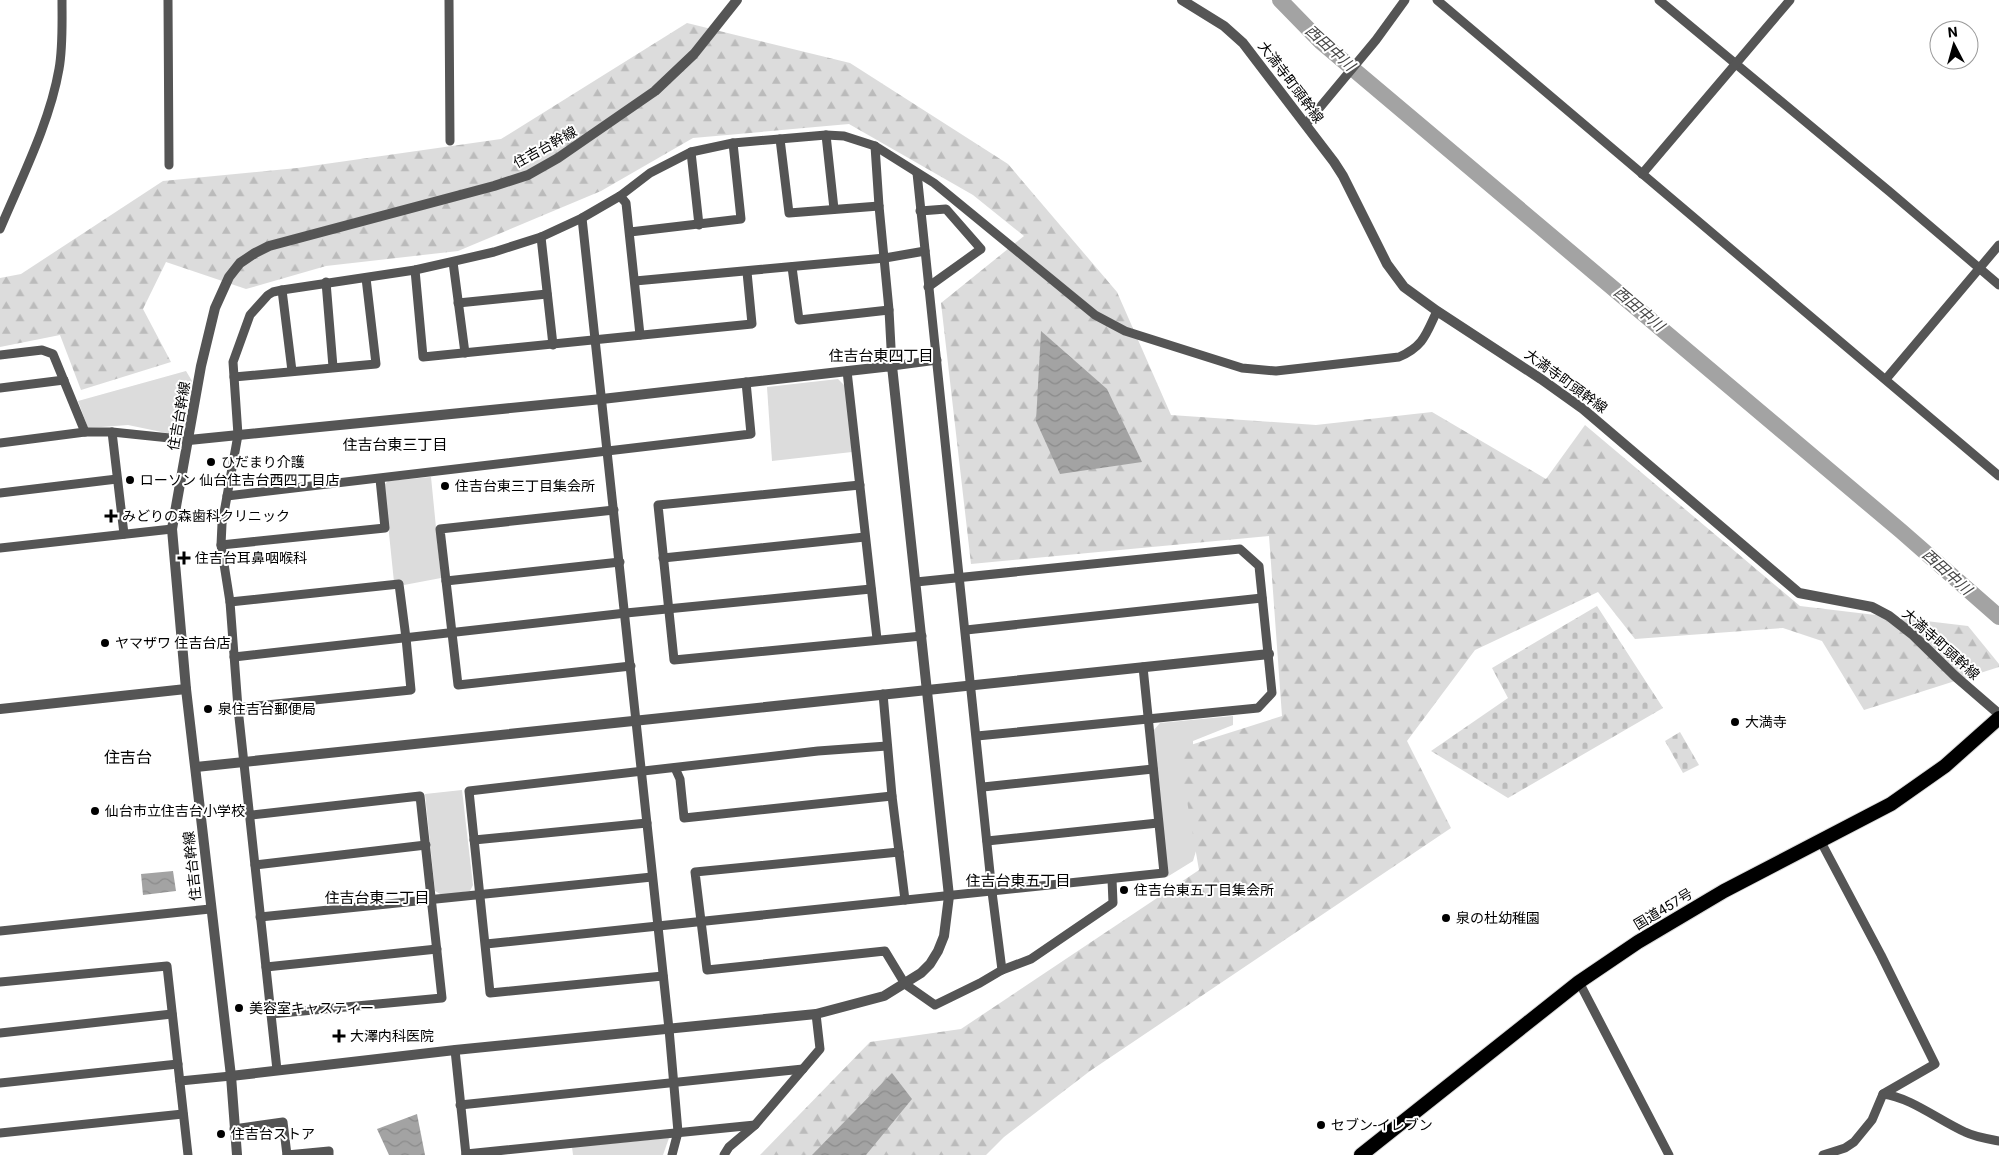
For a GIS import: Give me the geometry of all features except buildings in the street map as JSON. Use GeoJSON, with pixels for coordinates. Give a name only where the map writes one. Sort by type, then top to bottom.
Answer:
{"type":"FeatureCollection","features":[{"type":"Feature","properties":{"kind":"highway","name":"国道457号"},"geometry":{"type":"LineString","coordinates":[[1363,1154],[1579,982],[1638,942],[1724,891],[1891,804],[1945,766],[1999,718]]}},
{"type":"Feature","properties":{"kind":"street"},"geometry":{"type":"LineString","coordinates":[[0,229],[56,88],[61,47],[62,0]]}},
{"type":"Feature","properties":{"kind":"street"},"geometry":{"type":"LineString","coordinates":[[168,0],[169,165]]}},
{"type":"Feature","properties":{"kind":"street"},"geometry":{"type":"LineString","coordinates":[[449,0],[450,141]]}},
{"type":"Feature","properties":{"kind":"street","name":"住吉台幹線"},"geometry":{"type":"LineString","coordinates":[[237,1155],[230,1076],[186,689],[172,529],[210,327],[222,292],[240,263],[254,253],[269,246],[494,186],[528,175],[579,145],[655,91],[694,54],[737,0]]}},
{"type":"Feature","properties":{"kind":"street","name":"大満寺町頭幹線"},"geometry":{"type":"LineString","coordinates":[[1182,0],[1237,36],[1306,124],[1343,176],[1387,264],[1404,287],[1584,409],[1799,593],[1872,607],[1889,616],[1912,634],[1955,676],[1999,714]]}},
{"type":"Feature","properties":{"kind":"street"},"geometry":{"type":"LineString","coordinates":[[1306,124],[1405,0]]}},
{"type":"Feature","properties":{"kind":"street"},"geometry":{"type":"LineString","coordinates":[[1437,0],[1886,378],[1999,476]]}},
{"type":"Feature","properties":{"kind":"street"},"geometry":{"type":"LineString","coordinates":[[1659,0],[1999,285]]}},
{"type":"Feature","properties":{"kind":"street"},"geometry":{"type":"LineString","coordinates":[[1642,174],[1790,0]]}},
{"type":"Feature","properties":{"kind":"street"},"geometry":{"type":"LineString","coordinates":[[276,1070],[251,815],[238,708],[230,602],[221,545],[222,524],[238,435],[233,362],[250,315],[268,295],[273,292],[326,282],[366,278],[453,262],[541,237],[582,218],[620,196],[650,173],[690,152],[733,143],[826,135],[844,136],[875,146],[918,173],[954,198],[1095,314],[1125,331],[1242,368],[1276,370],[1400,357],[1413,351],[1420,344],[1437,311]]}},
{"type":"Feature","properties":{"kind":"street"},"geometry":{"type":"LineString","coordinates":[[826,135],[834,209]]}},
{"type":"Feature","properties":{"kind":"street"},"geometry":{"type":"LineString","coordinates":[[780,139],[789,213],[879,206]]}},
{"type":"Feature","properties":{"kind":"street"},"geometry":{"type":"LineString","coordinates":[[630,232],[741,220],[733,143]]}},
{"type":"Feature","properties":{"kind":"street"},"geometry":{"type":"LineString","coordinates":[[180,1081],[455,1050],[816,1014],[884,996],[921,973],[930,964],[944,936],[948,896],[928,690],[892,366],[890,310],[875,146]]}},
{"type":"Feature","properties":{"kind":"street"},"geometry":{"type":"LineString","coordinates":[[690,152],[699,225]]}},
{"type":"Feature","properties":{"kind":"street"},"geometry":{"type":"LineString","coordinates":[[918,173],[924,251],[966,630],[992,892],[1002,970]]}},
{"type":"Feature","properties":{"kind":"street"},"geometry":{"type":"LineString","coordinates":[[620,196],[626,204],[640,335]]}},
{"type":"Feature","properties":{"kind":"street"},"geometry":{"type":"LineString","coordinates":[[920,211],[946,209],[981,248],[928,286]]}},
{"type":"Feature","properties":{"kind":"street"},"geometry":{"type":"LineString","coordinates":[[582,218],[626,613],[646,823],[669,1029],[678,1132],[672,1155]]}},
{"type":"Feature","properties":{"kind":"street"},"geometry":{"type":"LineString","coordinates":[[541,237],[553,345]]}},
{"type":"Feature","properties":{"kind":"street"},"geometry":{"type":"LineString","coordinates":[[1886,378],[1999,245]]}},
{"type":"Feature","properties":{"kind":"street"},"geometry":{"type":"LineString","coordinates":[[635,281],[885,258],[924,251]]}},
{"type":"Feature","properties":{"kind":"street"},"geometry":{"type":"LineString","coordinates":[[453,262],[465,353]]}},
{"type":"Feature","properties":{"kind":"street"},"geometry":{"type":"LineString","coordinates":[[792,267],[799,320],[890,310]]}},
{"type":"Feature","properties":{"kind":"street"},"geometry":{"type":"LineString","coordinates":[[414,270],[423,357],[752,324],[747,272]]}},
{"type":"Feature","properties":{"kind":"street"},"geometry":{"type":"LineString","coordinates":[[234,377],[376,364],[366,278]]}},
{"type":"Feature","properties":{"kind":"street"},"geometry":{"type":"LineString","coordinates":[[326,282],[334,367]]}},
{"type":"Feature","properties":{"kind":"street"},"geometry":{"type":"LineString","coordinates":[[282,290],[292,371]]}},
{"type":"Feature","properties":{"kind":"street"},"geometry":{"type":"LineString","coordinates":[[458,303],[547,294]]}},
{"type":"Feature","properties":{"kind":"street"},"geometry":{"type":"LineString","coordinates":[[0,355],[42,350],[49,352],[56,359],[85,432]]}},
{"type":"Feature","properties":{"kind":"street"},"geometry":{"type":"LineString","coordinates":[[0,443],[85,432],[112,432],[189,440],[602,399],[936,360]]}},
{"type":"Feature","properties":{"kind":"street"},"geometry":{"type":"LineString","coordinates":[[848,371],[877,639]]}},
{"type":"Feature","properties":{"kind":"street"},"geometry":{"type":"LineString","coordinates":[[0,388],[64,380]]}},
{"type":"Feature","properties":{"kind":"street"},"geometry":{"type":"LineString","coordinates":[[227,496],[751,434],[746,382]]}},
{"type":"Feature","properties":{"kind":"street"},"geometry":{"type":"LineString","coordinates":[[112,432],[124,534]]}},
{"type":"Feature","properties":{"kind":"street"},"geometry":{"type":"LineString","coordinates":[[0,493],[118,479]]}},
{"type":"Feature","properties":{"kind":"street"},"geometry":{"type":"LineString","coordinates":[[221,545],[385,528],[380,479]]}},
{"type":"Feature","properties":{"kind":"street"},"geometry":{"type":"LineString","coordinates":[[860,485],[658,505],[674,660],[922,636]]}},
{"type":"Feature","properties":{"kind":"street"},"geometry":{"type":"LineString","coordinates":[[614,510],[440,529],[458,684],[631,666]]}},
{"type":"Feature","properties":{"kind":"street"},"geometry":{"type":"LineString","coordinates":[[0,542],[0,548],[172,529]]}},
{"type":"Feature","properties":{"kind":"street"},"geometry":{"type":"LineString","coordinates":[[663,558],[865,537]]}},
{"type":"Feature","properties":{"kind":"street"},"geometry":{"type":"LineString","coordinates":[[916,582],[1240,549],[1259,566],[1272,693],[1258,708],[976,736]]}},
{"type":"Feature","properties":{"kind":"street"},"geometry":{"type":"LineString","coordinates":[[446,581],[620,562]]}},
{"type":"Feature","properties":{"kind":"street"},"geometry":{"type":"LineString","coordinates":[[230,602],[325,590],[399,584],[410,690],[238,708]]}},
{"type":"Feature","properties":{"kind":"street"},"geometry":{"type":"LineString","coordinates":[[234,657],[626,613],[871,589]]}},
{"type":"Feature","properties":{"kind":"street"},"geometry":{"type":"LineString","coordinates":[[966,630],[1262,598]]}},
{"type":"Feature","properties":{"kind":"street"},"geometry":{"type":"LineString","coordinates":[[196,767],[1269,654]]}},
{"type":"Feature","properties":{"kind":"street"},"geometry":{"type":"LineString","coordinates":[[486,944],[1164,873],[1143,667]]}},
{"type":"Feature","properties":{"kind":"street"},"geometry":{"type":"LineString","coordinates":[[0,709],[186,689]]}},
{"type":"Feature","properties":{"kind":"street"},"geometry":{"type":"LineString","coordinates":[[883,694],[892,796],[905,900]]}},
{"type":"Feature","properties":{"kind":"street"},"geometry":{"type":"LineString","coordinates":[[663,976],[490,993],[469,791],[818,751],[887,746]]}},
{"type":"Feature","properties":{"kind":"street"},"geometry":{"type":"LineString","coordinates":[[674,768],[680,779],[684,818],[892,796]]}},
{"type":"Feature","properties":{"kind":"street"},"geometry":{"type":"LineString","coordinates":[[982,787],[1152,769]]}},
{"type":"Feature","properties":{"kind":"street"},"geometry":{"type":"LineString","coordinates":[[251,815],[420,796],[433,900],[442,998],[271,1014]]}},
{"type":"Feature","properties":{"kind":"street"},"geometry":{"type":"LineString","coordinates":[[474,840],[646,823]]}},
{"type":"Feature","properties":{"kind":"street"},"geometry":{"type":"LineString","coordinates":[[987,841],[1158,823]]}},
{"type":"Feature","properties":{"kind":"street"},"geometry":{"type":"LineString","coordinates":[[1821,842],[1881,955],[1934,1064],[1883,1094],[1872,1120],[1854,1142],[1845,1148],[1823,1155]]}},
{"type":"Feature","properties":{"kind":"street"},"geometry":{"type":"LineString","coordinates":[[255,865],[426,845]]}},
{"type":"Feature","properties":{"kind":"street"},"geometry":{"type":"LineString","coordinates":[[899,852],[695,872],[707,970],[885,951],[905,984],[935,1005],[1002,970],[1031,959],[1113,903],[1112,879]]}},
{"type":"Feature","properties":{"kind":"street"},"geometry":{"type":"LineString","coordinates":[[260,918],[652,877]]}},
{"type":"Feature","properties":{"kind":"street"},"geometry":{"type":"LineString","coordinates":[[0,931],[210,909]]}},
{"type":"Feature","properties":{"kind":"street"},"geometry":{"type":"LineString","coordinates":[[266,967],[437,949]]}},
{"type":"Feature","properties":{"kind":"street"},"geometry":{"type":"LineString","coordinates":[[0,982],[167,966],[188,1155]]}},
{"type":"Feature","properties":{"kind":"street"},"geometry":{"type":"LineString","coordinates":[[1579,982],[1669,1155]]}},
{"type":"Feature","properties":{"kind":"street"},"geometry":{"type":"LineString","coordinates":[[0,1033],[172,1014]]}},
{"type":"Feature","properties":{"kind":"street"},"geometry":{"type":"LineString","coordinates":[[724,1155],[729,1147],[756,1125],[820,1049],[816,1014]]}},
{"type":"Feature","properties":{"kind":"street"},"geometry":{"type":"LineString","coordinates":[[455,1050],[466,1154],[756,1125]]}},
{"type":"Feature","properties":{"kind":"street"},"geometry":{"type":"LineString","coordinates":[[0,1083],[178,1064]]}},
{"type":"Feature","properties":{"kind":"street"},"geometry":{"type":"LineString","coordinates":[[460,1105],[803,1069]]}},
{"type":"Feature","properties":{"kind":"street"},"geometry":{"type":"LineString","coordinates":[[1883,1094],[1906,1101],[1966,1133],[1999,1141]]}},
{"type":"Feature","properties":{"kind":"street"},"geometry":{"type":"LineString","coordinates":[[0,1133],[183,1114]]}},
{"type":"Feature","properties":{"kind":"street"},"geometry":{"type":"LineString","coordinates":[[234,1129],[283,1122],[287,1155],[329,1151],[329,1155]]}},
{"type":"Feature","properties":{"kind":"green space"},"geometry":{"type":"Polygon","coordinates":[[[687,23],[850,63],[1008,164],[1117,292],[1171,415],[1316,425],[1432,412],[1546,479],[1585,425],[1800,606],[1968,626],[1999,664],[1999,667],[1864,710],[1822,641],[1783,628],[1635,639],[1598,592],[1475,650],[1407,741],[1451,828],[1090,1071],[1004,1137],[986,1155],[760,1155],[870,1042],[961,1029],[1199,870],[1178,749],[1282,716],[1269,536],[971,564],[941,303],[1024,236],[973,195],[849,124],[693,138],[601,191],[458,251],[326,266],[246,289],[166,262],[143,309],[171,362],[81,390],[60,335],[0,347],[0,278],[21,274],[163,181],[297,168],[501,139],[687,23]]]}},
{"type":"Feature","properties":{"kind":"green space"},"geometry":{"type":"Polygon","coordinates":[[[186,371],[192,381],[182,431],[176,435],[128,425],[88,428],[78,401],[186,371]]]}},
{"type":"Feature","properties":{"kind":"green space"},"geometry":{"type":"Polygon","coordinates":[[[838,379],[845,386],[852,452],[772,461],[767,387],[838,379]]]}},
{"type":"Feature","properties":{"kind":"green space"},"geometry":{"type":"Polygon","coordinates":[[[431,477],[441,578],[404,585],[401,581],[394,582],[384,485],[388,481],[431,477]]]}},
{"type":"Feature","properties":{"kind":"green space"},"geometry":{"type":"Polygon","coordinates":[[[1597,606],[1663,708],[1508,798],[1431,751],[1508,698],[1492,668],[1597,606]]]}},
{"type":"Feature","properties":{"kind":"green space"},"geometry":{"type":"Polygon","coordinates":[[[1233,716],[1233,725],[1193,741],[1194,787],[1202,831],[1193,861],[1167,877],[1153,731],[1160,723],[1233,716]]]}},
{"type":"Feature","properties":{"kind":"green space"},"geometry":{"type":"Polygon","coordinates":[[[1680,732],[1699,765],[1683,773],[1665,741],[1680,732]]]}},
{"type":"Feature","properties":{"kind":"green space"},"geometry":{"type":"Polygon","coordinates":[[[462,790],[473,885],[470,891],[442,895],[435,891],[425,794],[462,790]]]}},
{"type":"Feature","properties":{"kind":"green space"},"geometry":{"type":"Polygon","coordinates":[[[669,1138],[663,1155],[573,1155],[572,1147],[669,1138]]]}},
{"type":"Feature","properties":{"kind":"water"},"geometry":{"type":"Polygon","coordinates":[[[1041,331],[1107,389],[1142,462],[1060,474],[1036,421],[1041,331]]]}},
{"type":"Feature","properties":{"kind":"water"},"geometry":{"type":"Polygon","coordinates":[[[173,871],[176,891],[143,895],[141,874],[173,871]]]}},
{"type":"Feature","properties":{"kind":"water"},"geometry":{"type":"Polygon","coordinates":[[[892,1073],[912,1099],[866,1155],[812,1155],[892,1073]]]}},
{"type":"Feature","properties":{"kind":"water"},"geometry":{"type":"Polygon","coordinates":[[[417,1114],[425,1155],[389,1155],[377,1129],[417,1114]]]}},
{"type":"Feature","properties":{"kind":"waterway","name":"西田中川"},"geometry":{"type":"LineString","coordinates":[[1280,0],[1321,42],[1901,531],[1999,617]]}},
{"type":"Feature","properties":{"kind":"place","name":"ひだまり介護"},"geometry":{"type":"Point","coordinates":[211,462]}},
{"type":"Feature","properties":{"kind":"place","name":"ローソン 仙台住吉台西四丁目店"},"geometry":{"type":"Point","coordinates":[130,480]}},
{"type":"Feature","properties":{"kind":"place","name":"住吉台東三丁目集会所"},"geometry":{"type":"Point","coordinates":[445,486]}},
{"type":"Feature","properties":{"kind":"place","name":"みどりの森歯科クリニック"},"geometry":{"type":"Point","coordinates":[111,516]}},
{"type":"Feature","properties":{"kind":"place","name":"住吉台耳鼻咽喉科"},"geometry":{"type":"Point","coordinates":[184,558]}},
{"type":"Feature","properties":{"kind":"place","name":"ヤマザワ 住吉台店"},"geometry":{"type":"Point","coordinates":[105,643]}},
{"type":"Feature","properties":{"kind":"place","name":"泉住吉台郵便局"},"geometry":{"type":"Point","coordinates":[208,709]}},
{"type":"Feature","properties":{"kind":"place","name":"大満寺"},"geometry":{"type":"Point","coordinates":[1735,722]}},
{"type":"Feature","properties":{"kind":"place","name":"仙台市立住吉台小学校"},"geometry":{"type":"Point","coordinates":[95,811]}},
{"type":"Feature","properties":{"kind":"place","name":"住吉台東五丁目集会所"},"geometry":{"type":"Point","coordinates":[1124,890]}},
{"type":"Feature","properties":{"kind":"place","name":"泉の杜幼稚園"},"geometry":{"type":"Point","coordinates":[1446,918]}},
{"type":"Feature","properties":{"kind":"place","name":"美容室キャスティー"},"geometry":{"type":"Point","coordinates":[239,1008]}},
{"type":"Feature","properties":{"kind":"place","name":"大澤内科医院"},"geometry":{"type":"Point","coordinates":[339,1036]}},
{"type":"Feature","properties":{"kind":"place","name":"セブン-イレブン"},"geometry":{"type":"Point","coordinates":[1321,1125]}},
{"type":"Feature","properties":{"kind":"place","name":"住吉台ストア"},"geometry":{"type":"Point","coordinates":[221,1134]}},
{"type":"Feature","properties":{"kind":"district","name":"住吉台東四丁目"},"geometry":{"type":"Point","coordinates":[881,356]}},
{"type":"Feature","properties":{"kind":"district","name":"住吉台東三丁目"},"geometry":{"type":"Point","coordinates":[395,445]}},
{"type":"Feature","properties":{"kind":"district","name":"住吉台"},"geometry":{"type":"Point","coordinates":[128,757]}},
{"type":"Feature","properties":{"kind":"district","name":"住吉台東五丁目"},"geometry":{"type":"Point","coordinates":[1018,881]}},
{"type":"Feature","properties":{"kind":"district","name":"住吉台東二丁目"},"geometry":{"type":"Point","coordinates":[377,898]}}]}
